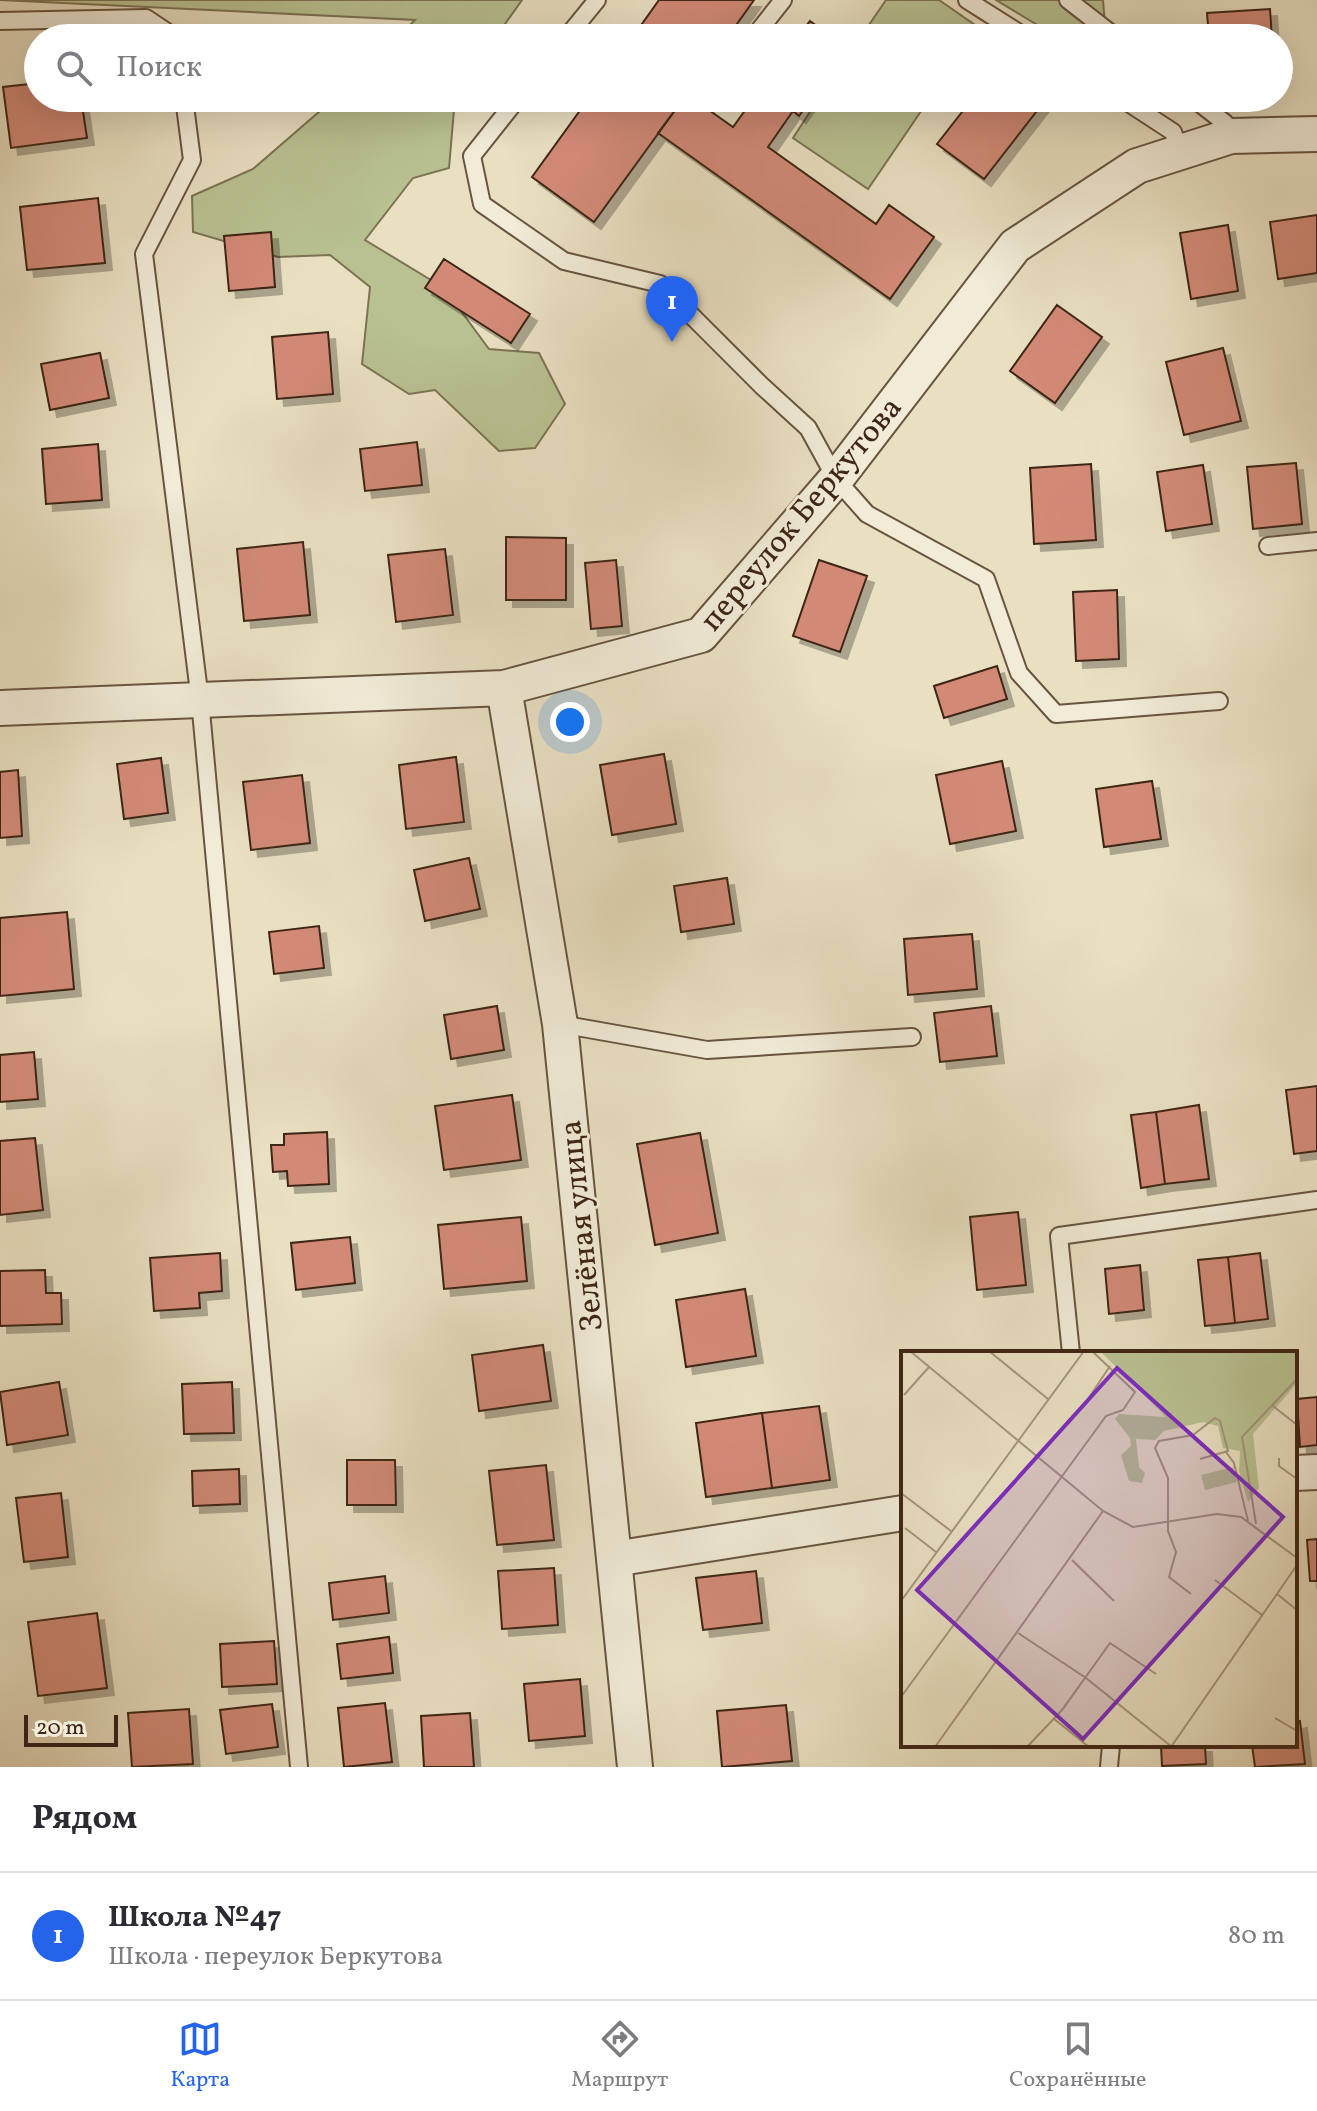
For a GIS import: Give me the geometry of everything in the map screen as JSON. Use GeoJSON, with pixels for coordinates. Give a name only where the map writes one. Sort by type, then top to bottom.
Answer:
{"type":"FeatureCollection","features":[{"type":"Feature","properties":{"kind":"street","name":"переулок Беркутова"},"geometry":{"type":"LineString","coordinates":[[0,708],[504,688],[701,635],[836,479],[1015,246],[1137,166],[1231,136],[1317,134]]}},
{"type":"Feature","properties":{"kind":"street","name":"Зелёная улица"},"geometry":{"type":"LineString","coordinates":[[504,688],[560,1024],[635,1767]]}},
{"type":"Feature","properties":{"kind":"street"},"geometry":{"type":"LineString","coordinates":[[1297,1473],[1317,1472]]}},
{"type":"Feature","properties":{"kind":"street"},"geometry":{"type":"LineString","coordinates":[[614,1559],[901,1513]]}},
{"type":"Feature","properties":{"kind":"lane"},"geometry":{"type":"LineString","coordinates":[[577,24],[597,0]]}},
{"type":"Feature","properties":{"kind":"lane"},"geometry":{"type":"LineString","coordinates":[[764,24],[783,0]]}},
{"type":"Feature","properties":{"kind":"lane"},"geometry":{"type":"LineString","coordinates":[[967,0],[1005,24]]}},
{"type":"Feature","properties":{"kind":"lane"},"geometry":{"type":"LineString","coordinates":[[1068,0],[1099,24]]}},
{"type":"Feature","properties":{"kind":"lane"},"geometry":{"type":"LineString","coordinates":[[0,21],[146,18],[155,24]]}},
{"type":"Feature","properties":{"kind":"lane"},"geometry":{"type":"LineString","coordinates":[[186,112],[192,160],[144,254],[200,700],[299,1767]]}},
{"type":"Feature","properties":{"kind":"lane"},"geometry":{"type":"LineString","coordinates":[[507,112],[472,156],[482,204],[564,261],[660,284],[808,428],[836,479],[867,514],[986,579],[1019,673],[1056,714],[1219,701]]}},
{"type":"Feature","properties":{"kind":"lane"},"geometry":{"type":"LineString","coordinates":[[1142,112],[1173,132],[1180,152]]}},
{"type":"Feature","properties":{"kind":"lane"},"geometry":{"type":"LineString","coordinates":[[1211,112],[1225,123],[1231,136]]}},
{"type":"Feature","properties":{"kind":"lane"},"geometry":{"type":"LineString","coordinates":[[1268,546],[1317,541]]}},
{"type":"Feature","properties":{"kind":"lane"},"geometry":{"type":"LineString","coordinates":[[560,1024],[707,1050],[912,1037]]}},
{"type":"Feature","properties":{"kind":"lane"},"geometry":{"type":"LineString","coordinates":[[1071,1351],[1059,1236],[1317,1200]]}},
{"type":"Feature","properties":{"kind":"lane"},"geometry":{"type":"LineString","coordinates":[[1109,1767],[1111,1747]]}},
{"type":"Feature","properties":{"kind":"green space"},"geometry":{"type":"Polygon","coordinates":[[[0,0],[522,0],[505,24],[411,24],[415,20],[0,0]]]}},
{"type":"Feature","properties":{"kind":"green space"},"geometry":{"type":"Polygon","coordinates":[[[886,0],[939,0],[974,24],[870,24],[886,0]]]}},
{"type":"Feature","properties":{"kind":"green space"},"geometry":{"type":"Polygon","coordinates":[[[996,0],[1103,0],[1105,24],[1036,24],[996,0]]]}},
{"type":"Feature","properties":{"kind":"green space"},"geometry":{"type":"Polygon","coordinates":[[[319,112],[454,112],[449,168],[413,178],[365,240],[444,288],[489,349],[539,353],[565,404],[535,448],[499,451],[435,390],[409,394],[362,364],[370,287],[330,255],[278,257],[193,232],[192,196],[253,169],[319,112]]]}},
{"type":"Feature","properties":{"kind":"green space"},"geometry":{"type":"Polygon","coordinates":[[[810,112],[920,112],[868,189],[793,138],[810,112]]]}},
{"type":"Feature","properties":{"kind":"building"},"geometry":{"type":"Polygon","coordinates":[[[659,0],[754,0],[737,24],[642,24],[659,0]]]}},
{"type":"Feature","properties":{"kind":"building"},"geometry":{"type":"Polygon","coordinates":[[[1270,9],[1271,24],[1208,24],[1207,13],[1270,9]]]}},
{"type":"Feature","properties":{"kind":"building"},"geometry":{"type":"Polygon","coordinates":[[[24,85],[24,112],[83,112],[87,138],[11,148],[3,87],[24,85]]]}},
{"type":"Feature","properties":{"kind":"building"},"geometry":{"type":"Polygon","coordinates":[[[579,112],[674,112],[594,222],[532,177],[579,112]]]}},
{"type":"Feature","properties":{"kind":"building"},"geometry":{"type":"Polygon","coordinates":[[[674,112],[712,112],[733,127],[744,112],[792,112],[768,147],[876,224],[889,205],[934,237],[890,299],[658,133],[674,112]]]}},
{"type":"Feature","properties":{"kind":"building"},"geometry":{"type":"Polygon","coordinates":[[[962,112],[1036,112],[984,179],[937,144],[962,112]]]}},
{"type":"Feature","properties":{"kind":"building"},"geometry":{"type":"Polygon","coordinates":[[[98,198],[105,263],[27,270],[20,207],[98,198]]]}},
{"type":"Feature","properties":{"kind":"building"},"geometry":{"type":"Polygon","coordinates":[[[1317,215],[1317,273],[1278,279],[1270,222],[1317,215]]]}},
{"type":"Feature","properties":{"kind":"building"},"geometry":{"type":"Polygon","coordinates":[[[1228,225],[1238,291],[1191,299],[1180,233],[1228,225]]]}},
{"type":"Feature","properties":{"kind":"building"},"geometry":{"type":"Polygon","coordinates":[[[271,232],[275,287],[229,291],[224,236],[271,232]]]}},
{"type":"Feature","properties":{"kind":"building"},"geometry":{"type":"Polygon","coordinates":[[[444,259],[530,314],[511,343],[425,288],[444,259]]]}},
{"type":"Feature","properties":{"kind":"building"},"geometry":{"type":"Polygon","coordinates":[[[1057,305],[1102,337],[1055,403],[1010,371],[1057,305]]]}},
{"type":"Feature","properties":{"kind":"building"},"geometry":{"type":"Polygon","coordinates":[[[328,332],[333,394],[277,399],[272,337],[328,332]]]}},
{"type":"Feature","properties":{"kind":"building"},"geometry":{"type":"Polygon","coordinates":[[[1223,348],[1241,421],[1184,435],[1166,362],[1223,348]]]}},
{"type":"Feature","properties":{"kind":"building"},"geometry":{"type":"Polygon","coordinates":[[[100,353],[109,398],[50,410],[41,364],[100,353]]]}},
{"type":"Feature","properties":{"kind":"building"},"geometry":{"type":"Polygon","coordinates":[[[417,442],[422,485],[365,491],[360,449],[417,442]]]}},
{"type":"Feature","properties":{"kind":"building"},"geometry":{"type":"Polygon","coordinates":[[[98,444],[102,500],[46,504],[42,449],[98,444]]]}},
{"type":"Feature","properties":{"kind":"building"},"geometry":{"type":"Polygon","coordinates":[[[1296,463],[1302,524],[1253,529],[1247,467],[1296,463]]]}},
{"type":"Feature","properties":{"kind":"building"},"geometry":{"type":"Polygon","coordinates":[[[1091,464],[1096,540],[1034,544],[1030,468],[1091,464]]]}},
{"type":"Feature","properties":{"kind":"building"},"geometry":{"type":"Polygon","coordinates":[[[1203,465],[1212,524],[1166,531],[1157,472],[1203,465]]]}},
{"type":"Feature","properties":{"kind":"building"},"geometry":{"type":"Polygon","coordinates":[[[506,537],[566,538],[566,600],[506,600],[506,537]]]}},
{"type":"Feature","properties":{"kind":"building"},"geometry":{"type":"Polygon","coordinates":[[[303,542],[310,615],[244,621],[237,549],[303,542]]]}},
{"type":"Feature","properties":{"kind":"building"},"geometry":{"type":"Polygon","coordinates":[[[445,549],[453,615],[396,622],[388,555],[445,549]]]}},
{"type":"Feature","properties":{"kind":"building"},"geometry":{"type":"Polygon","coordinates":[[[616,560],[622,626],[591,629],[585,563],[616,560]]]}},
{"type":"Feature","properties":{"kind":"building"},"geometry":{"type":"Polygon","coordinates":[[[819,560],[867,576],[840,652],[793,636],[819,560]]]}},
{"type":"Feature","properties":{"kind":"building"},"geometry":{"type":"Polygon","coordinates":[[[1117,590],[1119,659],[1076,661],[1073,592],[1117,590]]]}},
{"type":"Feature","properties":{"kind":"building"},"geometry":{"type":"Polygon","coordinates":[[[997,666],[1007,699],[944,718],[934,686],[997,666]]]}},
{"type":"Feature","properties":{"kind":"building"},"geometry":{"type":"Polygon","coordinates":[[[664,754],[676,824],[612,835],[600,765],[664,754]]]}},
{"type":"Feature","properties":{"kind":"building"},"geometry":{"type":"Polygon","coordinates":[[[456,757],[464,822],[406,829],[399,765],[456,757]]]}},
{"type":"Feature","properties":{"kind":"building"},"geometry":{"type":"Polygon","coordinates":[[[161,758],[168,813],[124,819],[117,764],[161,758]]]}},
{"type":"Feature","properties":{"kind":"building"},"geometry":{"type":"Polygon","coordinates":[[[1002,761],[1016,831],[950,844],[936,775],[1002,761]]]}},
{"type":"Feature","properties":{"kind":"building"},"geometry":{"type":"Polygon","coordinates":[[[18,770],[22,836],[0,838],[0,772],[18,770]]]}},
{"type":"Feature","properties":{"kind":"building"},"geometry":{"type":"Polygon","coordinates":[[[302,775],[310,843],[251,850],[243,782],[302,775]]]}},
{"type":"Feature","properties":{"kind":"building"},"geometry":{"type":"Polygon","coordinates":[[[1152,781],[1161,839],[1104,847],[1096,789],[1152,781]]]}},
{"type":"Feature","properties":{"kind":"building"},"geometry":{"type":"Polygon","coordinates":[[[469,858],[480,909],[425,921],[414,870],[469,858]]]}},
{"type":"Feature","properties":{"kind":"building"},"geometry":{"type":"Polygon","coordinates":[[[727,878],[734,924],[681,932],[674,886],[727,878]]]}},
{"type":"Feature","properties":{"kind":"building"},"geometry":{"type":"Polygon","coordinates":[[[67,912],[74,989],[0,996],[0,918],[67,912]]]}},
{"type":"Feature","properties":{"kind":"building"},"geometry":{"type":"Polygon","coordinates":[[[319,926],[324,968],[274,974],[269,932],[319,926]]]}},
{"type":"Feature","properties":{"kind":"building"},"geometry":{"type":"Polygon","coordinates":[[[972,934],[977,989],[908,995],[904,939],[972,934]]]}},
{"type":"Feature","properties":{"kind":"building"},"geometry":{"type":"Polygon","coordinates":[[[497,1006],[504,1050],[451,1059],[444,1015],[497,1006]]]}},
{"type":"Feature","properties":{"kind":"building"},"geometry":{"type":"Polygon","coordinates":[[[991,1006],[997,1056],[940,1062],[934,1013],[991,1006]]]}},
{"type":"Feature","properties":{"kind":"building"},"geometry":{"type":"Polygon","coordinates":[[[34,1052],[38,1099],[0,1102],[0,1055],[34,1052]]]}},
{"type":"Feature","properties":{"kind":"building"},"geometry":{"type":"Polygon","coordinates":[[[1317,1086],[1317,1151],[1294,1154],[1286,1090],[1317,1086]]]}},
{"type":"Feature","properties":{"kind":"building"},"geometry":{"type":"Polygon","coordinates":[[[512,1095],[521,1160],[444,1170],[435,1106],[512,1095]]]}},
{"type":"Feature","properties":{"kind":"building"},"geometry":{"type":"Polygon","coordinates":[[[1199,1105],[1209,1179],[1165,1184],[1156,1112],[1199,1105]]]}},
{"type":"Feature","properties":{"kind":"building"},"geometry":{"type":"Polygon","coordinates":[[[1156,1112],[1165,1184],[1141,1188],[1131,1115],[1156,1112]]]}},
{"type":"Feature","properties":{"kind":"building"},"geometry":{"type":"Polygon","coordinates":[[[327,1132],[329,1184],[288,1186],[287,1171],[273,1172],[271,1145],[284,1145],[284,1134],[327,1132]]]}},
{"type":"Feature","properties":{"kind":"building"},"geometry":{"type":"Polygon","coordinates":[[[700,1133],[718,1233],[655,1245],[637,1144],[700,1133]]]}},
{"type":"Feature","properties":{"kind":"building"},"geometry":{"type":"Polygon","coordinates":[[[35,1138],[43,1210],[0,1215],[0,1141],[35,1138]]]}},
{"type":"Feature","properties":{"kind":"building"},"geometry":{"type":"Polygon","coordinates":[[[1018,1212],[1026,1285],[977,1290],[970,1217],[1018,1212]]]}},
{"type":"Feature","properties":{"kind":"building"},"geometry":{"type":"Polygon","coordinates":[[[521,1217],[527,1281],[444,1289],[438,1225],[521,1217]]]}},
{"type":"Feature","properties":{"kind":"building"},"geometry":{"type":"Polygon","coordinates":[[[350,1237],[355,1283],[296,1290],[291,1243],[350,1237]]]}},
{"type":"Feature","properties":{"kind":"building"},"geometry":{"type":"Polygon","coordinates":[[[220,1253],[222,1291],[199,1293],[200,1308],[154,1311],[150,1258],[220,1253]]]}},
{"type":"Feature","properties":{"kind":"building"},"geometry":{"type":"Polygon","coordinates":[[[1260,1253],[1268,1319],[1235,1323],[1228,1257],[1260,1253]]]}},
{"type":"Feature","properties":{"kind":"building"},"geometry":{"type":"Polygon","coordinates":[[[1228,1257],[1235,1323],[1205,1326],[1198,1260],[1228,1257]]]}},
{"type":"Feature","properties":{"kind":"building"},"geometry":{"type":"Polygon","coordinates":[[[1140,1265],[1144,1310],[1109,1314],[1105,1269],[1140,1265]]]}},
{"type":"Feature","properties":{"kind":"building"},"geometry":{"type":"Polygon","coordinates":[[[45,1270],[46,1293],[61,1293],[62,1324],[0,1326],[0,1271],[45,1270]]]}},
{"type":"Feature","properties":{"kind":"building"},"geometry":{"type":"Polygon","coordinates":[[[745,1289],[756,1356],[686,1367],[676,1300],[745,1289]]]}},
{"type":"Feature","properties":{"kind":"building"},"geometry":{"type":"Polygon","coordinates":[[[543,1345],[551,1401],[479,1411],[472,1355],[543,1345]]]}},
{"type":"Feature","properties":{"kind":"building"},"geometry":{"type":"Polygon","coordinates":[[[59,1382],[68,1435],[7,1445],[0,1392],[59,1382]]]}},
{"type":"Feature","properties":{"kind":"building"},"geometry":{"type":"Polygon","coordinates":[[[232,1382],[234,1433],[184,1434],[182,1384],[232,1382]]]}},
{"type":"Feature","properties":{"kind":"building"},"geometry":{"type":"Polygon","coordinates":[[[1317,1397],[1317,1445],[1300,1447],[1297,1399],[1317,1397]]]}},
{"type":"Feature","properties":{"kind":"building"},"geometry":{"type":"Polygon","coordinates":[[[819,1406],[830,1480],[772,1488],[762,1413],[819,1406]]]}},
{"type":"Feature","properties":{"kind":"building"},"geometry":{"type":"Polygon","coordinates":[[[762,1413],[772,1488],[706,1497],[696,1423],[762,1413]]]}},
{"type":"Feature","properties":{"kind":"building"},"geometry":{"type":"Polygon","coordinates":[[[347,1460],[395,1460],[396,1505],[347,1505],[347,1460]]]}},
{"type":"Feature","properties":{"kind":"building"},"geometry":{"type":"Polygon","coordinates":[[[546,1465],[554,1540],[497,1545],[489,1471],[546,1465]]]}},
{"type":"Feature","properties":{"kind":"building"},"geometry":{"type":"Polygon","coordinates":[[[239,1469],[240,1504],[193,1506],[192,1471],[239,1469]]]}},
{"type":"Feature","properties":{"kind":"building"},"geometry":{"type":"Polygon","coordinates":[[[61,1493],[68,1557],[24,1562],[16,1498],[61,1493]]]}},
{"type":"Feature","properties":{"kind":"building"},"geometry":{"type":"Polygon","coordinates":[[[1317,1539],[1317,1581],[1310,1581],[1307,1540],[1317,1539]]]}},
{"type":"Feature","properties":{"kind":"building"},"geometry":{"type":"Polygon","coordinates":[[[554,1568],[558,1625],[502,1629],[498,1571],[554,1568]]]}},
{"type":"Feature","properties":{"kind":"building"},"geometry":{"type":"Polygon","coordinates":[[[756,1571],[762,1623],[703,1630],[696,1578],[756,1571]]]}},
{"type":"Feature","properties":{"kind":"building"},"geometry":{"type":"Polygon","coordinates":[[[385,1576],[389,1613],[333,1620],[329,1583],[385,1576]]]}},
{"type":"Feature","properties":{"kind":"building"},"geometry":{"type":"Polygon","coordinates":[[[97,1613],[107,1688],[38,1696],[28,1622],[97,1613]]]}},
{"type":"Feature","properties":{"kind":"building"},"geometry":{"type":"Polygon","coordinates":[[[389,1637],[393,1673],[341,1679],[337,1644],[389,1637]]]}},
{"type":"Feature","properties":{"kind":"building"},"geometry":{"type":"Polygon","coordinates":[[[274,1641],[277,1684],[222,1687],[220,1644],[274,1641]]]}},
{"type":"Feature","properties":{"kind":"building"},"geometry":{"type":"Polygon","coordinates":[[[580,1679],[585,1736],[529,1741],[524,1684],[580,1679]]]}},
{"type":"Feature","properties":{"kind":"building"},"geometry":{"type":"Polygon","coordinates":[[[385,1703],[392,1762],[344,1767],[338,1708],[385,1703]]]}},
{"type":"Feature","properties":{"kind":"building"},"geometry":{"type":"Polygon","coordinates":[[[272,1704],[278,1747],[226,1754],[220,1710],[272,1704]]]}},
{"type":"Feature","properties":{"kind":"building"},"geometry":{"type":"Polygon","coordinates":[[[786,1705],[792,1761],[722,1767],[717,1711],[786,1705]]]}},
{"type":"Feature","properties":{"kind":"building"},"geometry":{"type":"Polygon","coordinates":[[[189,1709],[193,1764],[132,1767],[128,1713],[189,1709]]]}},
{"type":"Feature","properties":{"kind":"building"},"geometry":{"type":"Polygon","coordinates":[[[470,1713],[474,1767],[424,1767],[421,1716],[470,1713]]]}},
{"type":"Feature","properties":{"kind":"building"},"geometry":{"type":"Polygon","coordinates":[[[1300,1721],[1305,1764],[1255,1767],[1252,1747],[1297,1747],[1297,1722],[1300,1721]]]}},
{"type":"Feature","properties":{"kind":"building"},"geometry":{"type":"Polygon","coordinates":[[[1161,1747],[1205,1747],[1206,1764],[1162,1766],[1161,1747]]]}},
{"type":"Feature","properties":{"kind":"place","name":"Школа №47"},"geometry":{"type":"Point","coordinates":[672,342]}}]}
